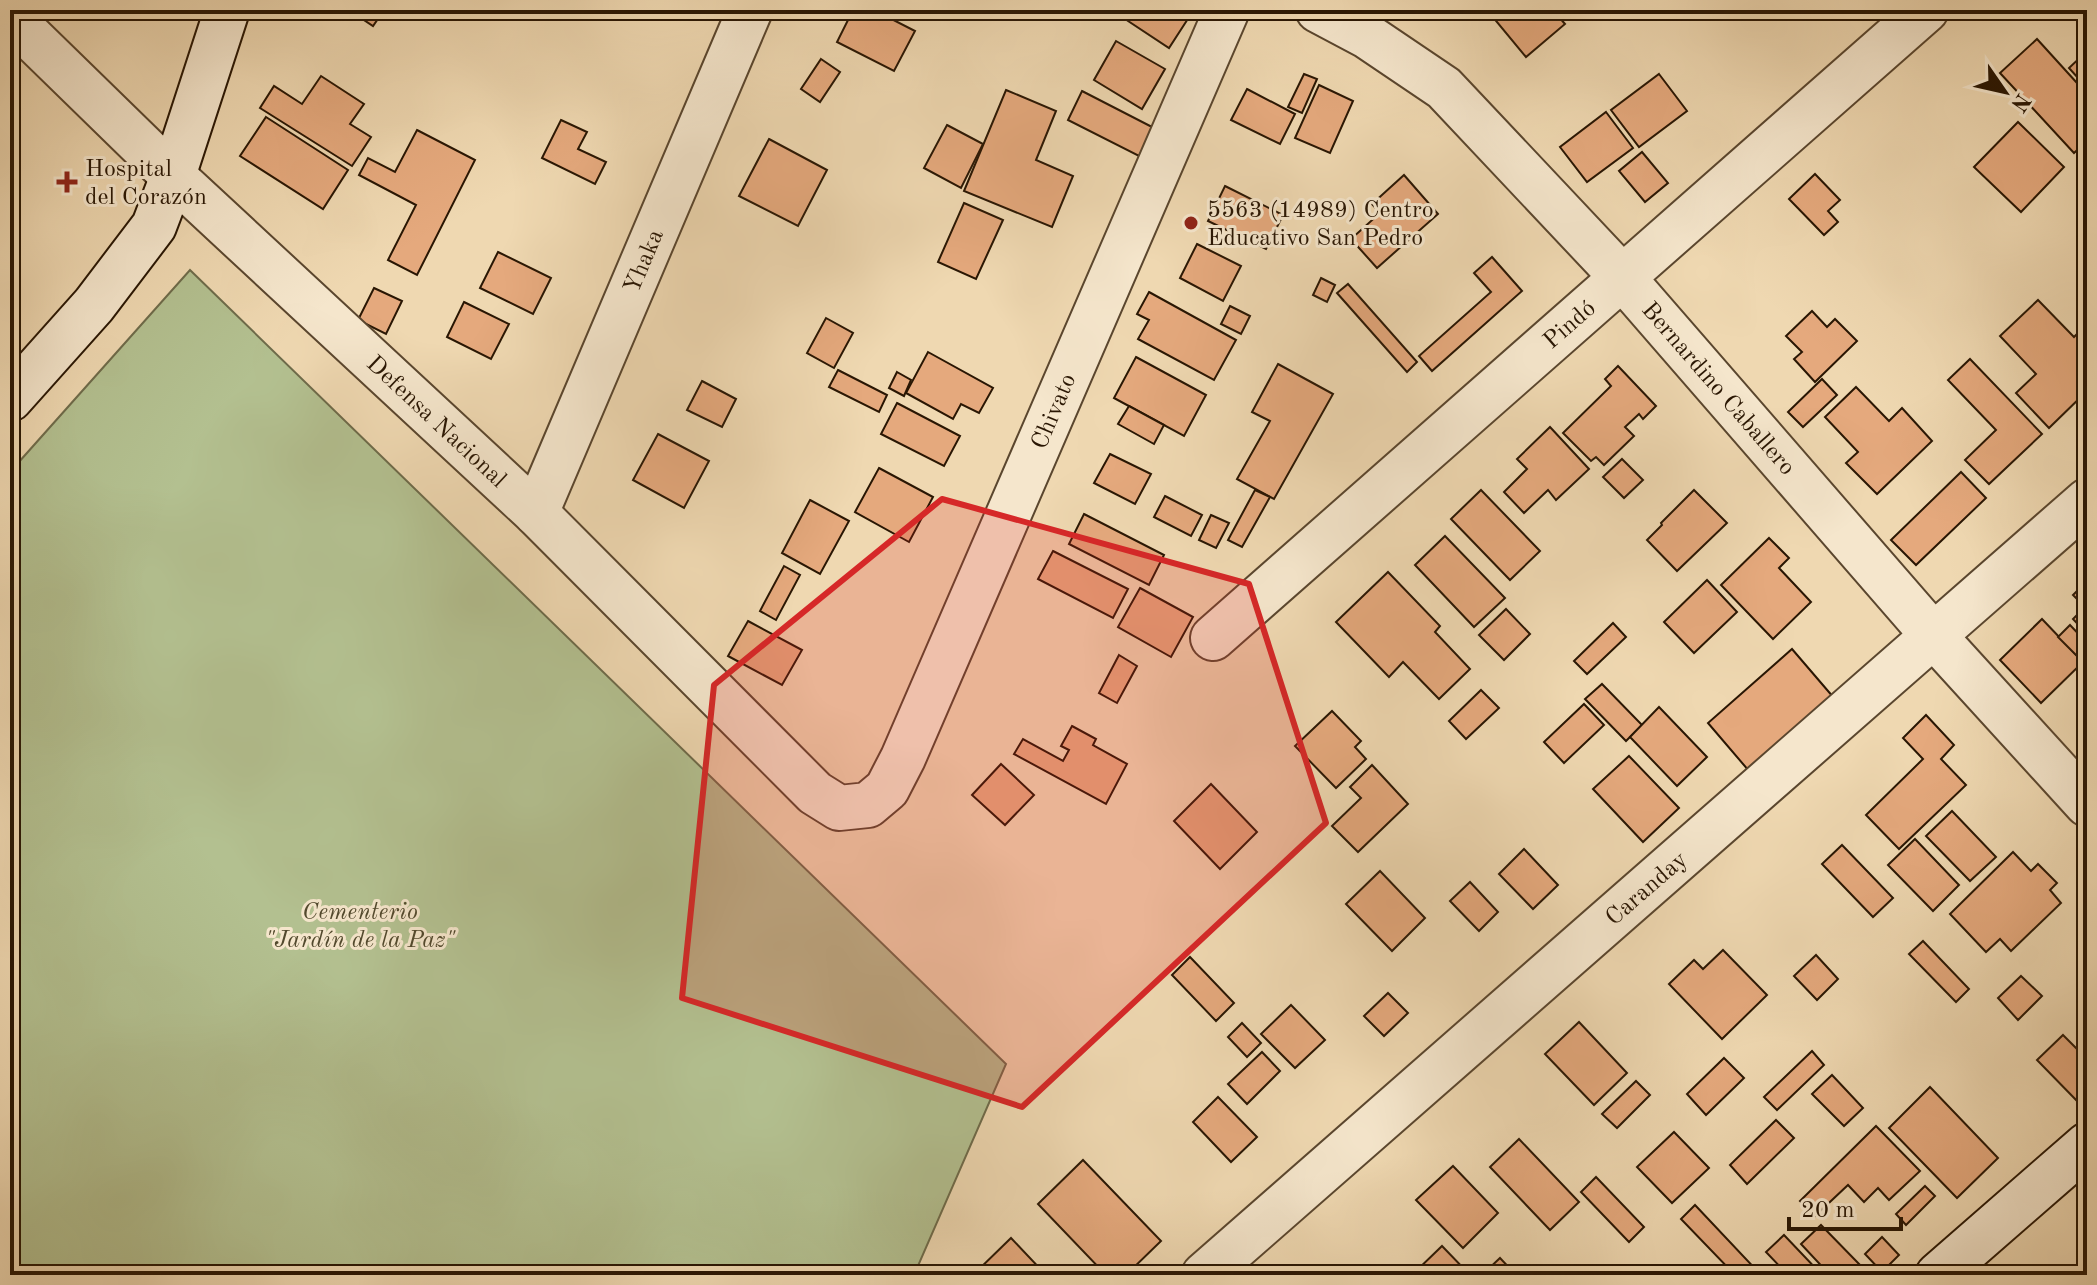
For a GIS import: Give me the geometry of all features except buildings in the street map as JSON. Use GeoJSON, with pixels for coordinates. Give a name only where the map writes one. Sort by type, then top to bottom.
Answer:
{"type":"FeatureCollection","features":[{"type":"Feature","properties":{"kind":"street"},"geometry":{"type":"LineString","coordinates":[[10,399],[94,305],[154,226],[227,10]]}},
{"type":"Feature","properties":{"kind":"street","name":"Yhaka"},"geometry":{"type":"LineString","coordinates":[[536,513],[750,10]]}},
{"type":"Feature","properties":{"kind":"street","name":"Chivato"},"geometry":{"type":"LineString","coordinates":[[868,805],[887,789],[903,758],[1227,10]]}},
{"type":"Feature","properties":{"kind":"street","name":"Bernardino Caballero"},"geometry":{"type":"LineString","coordinates":[[1318,10],[1367,36],[1444,88],[1622,277],[1933,635],[2087,804]]}},
{"type":"Feature","properties":{"kind":"street","name":"Pindó"},"geometry":{"type":"LineString","coordinates":[[1213,638],[1926,10]]}},
{"type":"Feature","properties":{"kind":"street","name":"Defensa Nacional"},"geometry":{"type":"LineString","coordinates":[[10,17],[173,176],[536,513],[815,793],[839,808],[868,805]]}},
{"type":"Feature","properties":{"kind":"street","name":"Caranday"},"geometry":{"type":"LineString","coordinates":[[1204,1275],[2087,501]]}},
{"type":"Feature","properties":{"kind":"street"},"geometry":{"type":"LineString","coordinates":[[1938,1275],[2087,1145]]}},
{"type":"Feature","properties":{"kind":"highlighted area"},"geometry":{"type":"Polygon","coordinates":[[[942,499],[1249,584],[1326,823],[1022,1107],[682,998],[714,685],[942,499]]]}},
{"type":"Feature","properties":{"kind":"green space","name":"Cementerio \"Jardín de la Paz\""},"geometry":{"type":"Polygon","coordinates":[[[190,270],[1006,1064],[914,1275],[10,1275],[10,472],[190,270]]]}},
{"type":"Feature","properties":{"kind":"place","name":"Hospital del Corazón"},"geometry":{"type":"Point","coordinates":[67,182]}},
{"type":"Feature","properties":{"kind":"place","name":"5563 (14989) Centro Educativo San Pedro"},"geometry":{"type":"Point","coordinates":[1191,223]}}]}
